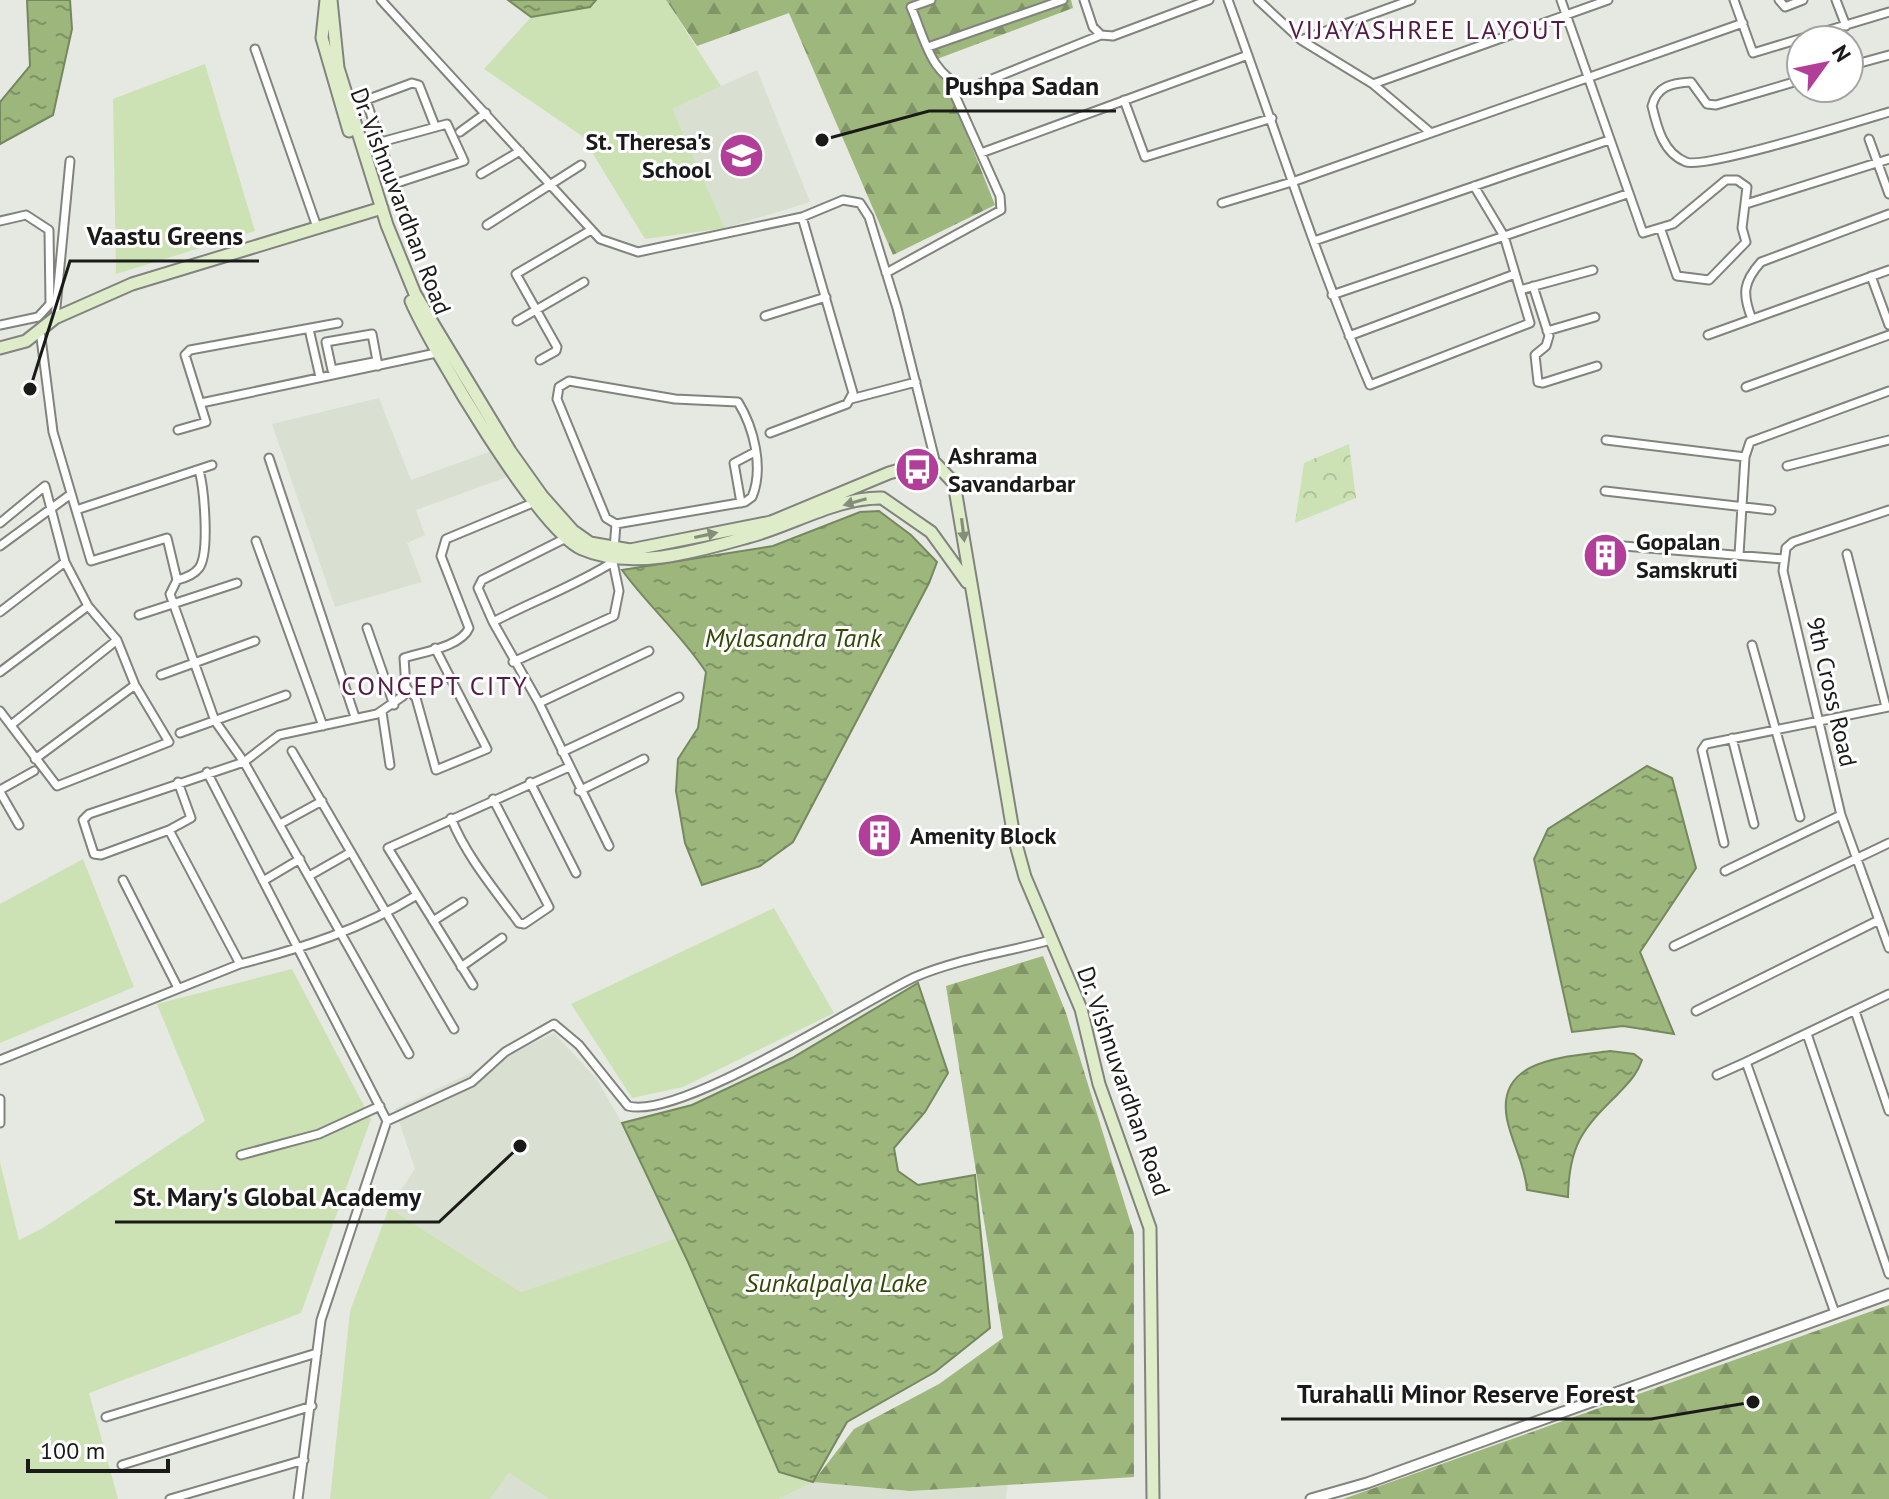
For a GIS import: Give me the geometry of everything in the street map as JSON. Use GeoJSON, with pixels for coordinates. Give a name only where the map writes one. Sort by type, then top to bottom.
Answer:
{"type":"FeatureCollection","features":[{"type":"Feature","properties":{"kind":"main road","name":"Dr. Vishnuvardhan Road"},"geometry":{"type":"LineString","coordinates":[[328,0],[338,68],[379,208]]}},
{"type":"Feature","properties":{"kind":"main road","name":"Dr. Vishnuvardhan Road"},"geometry":{"type":"LineString","coordinates":[[328,0],[322,38],[329,68],[379,208],[415,294],[442,351],[535,502],[566,538],[582,549],[615,556],[661,556],[746,538],[855,501],[882,498],[931,532],[951,555],[972,593]]}},
{"type":"Feature","properties":{"kind":"main road"},"geometry":{"type":"LineString","coordinates":[[0,348],[26,341],[55,318],[132,284],[379,208]]}},
{"type":"Feature","properties":{"kind":"main road","name":"Dr. Vishnuvardhan Road"},"geometry":{"type":"LineString","coordinates":[[442,351],[562,521],[590,543],[615,556],[630,550],[771,522],[889,473],[924,463],[936,464],[954,483],[1014,837],[1025,877],[1081,1009],[1099,1084],[1150,1228],[1153,1499]]}},
{"type":"Feature","properties":{"kind":"street"},"geometry":{"type":"LineString","coordinates":[[381,0],[600,239],[638,252],[802,217],[843,200],[860,203],[869,217],[886,273],[936,464]]}},
{"type":"Feature","properties":{"kind":"street"},"geometry":{"type":"LineString","coordinates":[[886,273],[1001,210],[1000,196],[981,153],[949,82],[938,71],[911,7],[931,0]]}},
{"type":"Feature","properties":{"kind":"street"},"geometry":{"type":"LineString","coordinates":[[928,47],[1063,0]]}},
{"type":"Feature","properties":{"kind":"street"},"geometry":{"type":"LineString","coordinates":[[1084,0],[1093,27],[1101,35]]}},
{"type":"Feature","properties":{"kind":"street"},"geometry":{"type":"LineString","coordinates":[[949,82],[967,89],[1101,35],[1113,36],[1209,0]]}},
{"type":"Feature","properties":{"kind":"street"},"geometry":{"type":"LineString","coordinates":[[1228,0],[1295,181],[1332,295],[1370,385],[1530,323],[1504,236],[1474,186]]}},
{"type":"Feature","properties":{"kind":"street"},"geometry":{"type":"LineString","coordinates":[[1258,0],[1301,40],[1373,84],[1431,133]]}},
{"type":"Feature","properties":{"kind":"street"},"geometry":{"type":"LineString","coordinates":[[1301,40],[1411,0]]}},
{"type":"Feature","properties":{"kind":"street"},"geometry":{"type":"LineString","coordinates":[[1561,0],[1643,233],[1661,230],[1679,220],[1731,178],[1747,187],[1742,228],[1746,242],[1709,280],[1677,276],[1661,230]]}},
{"type":"Feature","properties":{"kind":"street"},"geometry":{"type":"LineString","coordinates":[[1373,84],[1608,0]]}},
{"type":"Feature","properties":{"kind":"street"},"geometry":{"type":"LineString","coordinates":[[1734,0],[1753,53],[1785,44]]}},
{"type":"Feature","properties":{"kind":"street"},"geometry":{"type":"LineString","coordinates":[[1779,0],[1785,7],[1803,0]]}},
{"type":"Feature","properties":{"kind":"street"},"geometry":{"type":"LineString","coordinates":[[1836,0],[1845,24]]}},
{"type":"Feature","properties":{"kind":"street"},"geometry":{"type":"LineString","coordinates":[[1852,24],[1889,12]]}},
{"type":"Feature","properties":{"kind":"street"},"geometry":{"type":"LineString","coordinates":[[1222,203],[1295,181],[1743,23]]}},
{"type":"Feature","properties":{"kind":"street"},"geometry":{"type":"LineString","coordinates":[[255,49],[317,227]]}},
{"type":"Feature","properties":{"kind":"street"},"geometry":{"type":"LineString","coordinates":[[981,153],[1248,55]]}},
{"type":"Feature","properties":{"kind":"street"},"geometry":{"type":"LineString","coordinates":[[1865,62],[1889,55]]}},
{"type":"Feature","properties":{"kind":"street"},"geometry":{"type":"LineString","coordinates":[[1785,85],[1716,105],[1707,104],[1691,82],[1675,83],[1661,89],[1652,106],[1667,148],[1687,162],[1707,161],[1795,140],[1889,112]]}},
{"type":"Feature","properties":{"kind":"street"},"geometry":{"type":"LineString","coordinates":[[362,148],[381,142],[435,126],[447,124],[464,161],[394,184],[381,142],[366,100],[412,83],[419,85],[435,126]]}},
{"type":"Feature","properties":{"kind":"street"},"geometry":{"type":"LineString","coordinates":[[1124,100],[1145,157],[1272,118]]}},
{"type":"Feature","properties":{"kind":"street"},"geometry":{"type":"LineString","coordinates":[[460,132],[486,113]]}},
{"type":"Feature","properties":{"kind":"street"},"geometry":{"type":"LineString","coordinates":[[1869,139],[1889,194]]}},
{"type":"Feature","properties":{"kind":"street"},"geometry":{"type":"LineString","coordinates":[[1314,241],[1609,140]]}},
{"type":"Feature","properties":{"kind":"street"},"geometry":{"type":"LineString","coordinates":[[481,174],[520,151]]}},
{"type":"Feature","properties":{"kind":"street"},"geometry":{"type":"LineString","coordinates":[[1746,204],[1889,159]]}},
{"type":"Feature","properties":{"kind":"street"},"geometry":{"type":"LineString","coordinates":[[55,318],[70,161]]}},
{"type":"Feature","properties":{"kind":"street"},"geometry":{"type":"LineString","coordinates":[[487,225],[551,187],[581,165]]}},
{"type":"Feature","properties":{"kind":"street"},"geometry":{"type":"LineString","coordinates":[[1332,295],[1627,194]]}},
{"type":"Feature","properties":{"kind":"street"},"geometry":{"type":"LineString","coordinates":[[1752,319],[1744,288],[1761,262],[1889,214]]}},
{"type":"Feature","properties":{"kind":"street"},"geometry":{"type":"LineString","coordinates":[[0,221],[26,215],[49,230],[50,304],[38,317],[0,325]]}},
{"type":"Feature","properties":{"kind":"street"},"geometry":{"type":"LineString","coordinates":[[770,433],[847,404],[851,399],[852,385],[802,217]]}},
{"type":"Feature","properties":{"kind":"street"},"geometry":{"type":"LineString","coordinates":[[540,360],[556,351],[557,347],[516,274],[591,230]]}},
{"type":"Feature","properties":{"kind":"street"},"geometry":{"type":"LineString","coordinates":[[1520,290],[1593,270]]}},
{"type":"Feature","properties":{"kind":"street"},"geometry":{"type":"LineString","coordinates":[[1708,335],[1889,270]]}},
{"type":"Feature","properties":{"kind":"street"},"geometry":{"type":"LineString","coordinates":[[1349,336],[1515,274]]}},
{"type":"Feature","properties":{"kind":"street"},"geometry":{"type":"LineString","coordinates":[[1871,276],[1889,325]]}},
{"type":"Feature","properties":{"kind":"street"},"geometry":{"type":"LineString","coordinates":[[517,321],[584,282]]}},
{"type":"Feature","properties":{"kind":"street"},"geometry":{"type":"LineString","coordinates":[[1533,286],[1548,344],[1535,355],[1538,382],[1597,366]]}},
{"type":"Feature","properties":{"kind":"street"},"geometry":{"type":"LineString","coordinates":[[765,316],[826,297]]}},
{"type":"Feature","properties":{"kind":"street"},"geometry":{"type":"LineString","coordinates":[[1547,331],[1595,317]]}},
{"type":"Feature","properties":{"kind":"street"},"geometry":{"type":"LineString","coordinates":[[178,430],[206,422],[185,355],[190,350],[338,323]]}},
{"type":"Feature","properties":{"kind":"street"},"geometry":{"type":"LineString","coordinates":[[309,329],[320,377]]}},
{"type":"Feature","properties":{"kind":"street"},"geometry":{"type":"LineString","coordinates":[[40,330],[53,432],[91,561],[167,538],[177,580]]}},
{"type":"Feature","properties":{"kind":"street"},"geometry":{"type":"LineString","coordinates":[[372,334],[378,364],[332,370],[326,342],[372,334]]}},
{"type":"Feature","properties":{"kind":"street"},"geometry":{"type":"LineString","coordinates":[[1746,387],[1889,335]]}},
{"type":"Feature","properties":{"kind":"street"},"geometry":{"type":"LineString","coordinates":[[201,403],[442,351]]}},
{"type":"Feature","properties":{"kind":"street"},"geometry":{"type":"LineString","coordinates":[[569,381],[675,399],[738,402],[745,412],[755,452],[756,488],[752,497],[741,503],[616,524],[606,518],[557,399],[559,387],[569,381]]}},
{"type":"Feature","properties":{"kind":"street"},"geometry":{"type":"LineString","coordinates":[[851,399],[916,382]]}},
{"type":"Feature","properties":{"kind":"street"},"geometry":{"type":"LineString","coordinates":[[1739,555],[1747,447],[1756,438],[1889,391]]}},
{"type":"Feature","properties":{"kind":"street"},"geometry":{"type":"LineString","coordinates":[[1606,440],[1745,457]]}},
{"type":"Feature","properties":{"kind":"street"},"geometry":{"type":"LineString","coordinates":[[1787,466],[1889,440]]}},
{"type":"Feature","properties":{"kind":"street"},"geometry":{"type":"LineString","coordinates":[[741,503],[734,463],[755,452]]}},
{"type":"Feature","properties":{"kind":"street"},"geometry":{"type":"LineString","coordinates":[[269,458],[355,717]]}},
{"type":"Feature","properties":{"kind":"street"},"geometry":{"type":"LineString","coordinates":[[76,510],[212,465]]}},
{"type":"Feature","properties":{"kind":"street"},"geometry":{"type":"LineString","coordinates":[[199,470],[206,513],[203,558],[195,572],[177,580],[170,594],[176,603],[215,721],[244,762],[409,1054]]}},
{"type":"Feature","properties":{"kind":"street"},"geometry":{"type":"LineString","coordinates":[[0,523],[45,486],[65,562],[88,606],[117,640],[135,685],[169,742],[57,786],[0,711]]}},
{"type":"Feature","properties":{"kind":"street"},"geometry":{"type":"LineString","coordinates":[[1605,491],[1771,510]]}},
{"type":"Feature","properties":{"kind":"street"},"geometry":{"type":"LineString","coordinates":[[0,546],[71,494]]}},
{"type":"Feature","properties":{"kind":"street"},"geometry":{"type":"LineString","coordinates":[[178,782],[191,818],[169,830],[101,855],[94,854],[83,820],[89,814],[178,782],[207,772],[244,762],[279,735],[382,712],[394,705],[406,687],[404,658],[455,641],[466,635],[469,628],[441,556],[446,539],[535,502]]}},
{"type":"Feature","properties":{"kind":"street"},"geometry":{"type":"LineString","coordinates":[[1599,544],[1783,559],[1786,548],[1803,536],[1889,510]]}},
{"type":"Feature","properties":{"kind":"street"},"geometry":{"type":"LineString","coordinates":[[513,662],[614,616],[619,591],[615,556],[616,524]]}},
{"type":"Feature","properties":{"kind":"street"},"geometry":{"type":"LineString","coordinates":[[566,538],[482,580],[478,588],[481,601],[539,703],[579,791],[609,846]]}},
{"type":"Feature","properties":{"kind":"street"},"geometry":{"type":"LineString","coordinates":[[256,541],[323,726]]}},
{"type":"Feature","properties":{"kind":"street"},"geometry":{"type":"LineString","coordinates":[[1724,843],[1702,750],[1711,741],[1776,732],[1888,707],[1847,554]]}},
{"type":"Feature","properties":{"kind":"street"},"geometry":{"type":"LineString","coordinates":[[493,622],[584,580],[615,556]]}},
{"type":"Feature","properties":{"kind":"street","name":"9th Cross Road"},"geometry":{"type":"LineString","coordinates":[[1783,559],[1783,571],[1841,815],[1889,948]]}},
{"type":"Feature","properties":{"kind":"street"},"geometry":{"type":"LineString","coordinates":[[0,612],[65,562]]}},
{"type":"Feature","properties":{"kind":"street"},"geometry":{"type":"LineString","coordinates":[[139,615],[237,583]]}},
{"type":"Feature","properties":{"kind":"street"},"geometry":{"type":"LineString","coordinates":[[0,672],[88,606]]}},
{"type":"Feature","properties":{"kind":"street"},"geometry":{"type":"LineString","coordinates":[[367,628],[394,705]]}},
{"type":"Feature","properties":{"kind":"street"},"geometry":{"type":"LineString","coordinates":[[11,725],[117,640]]}},
{"type":"Feature","properties":{"kind":"street"},"geometry":{"type":"LineString","coordinates":[[161,675],[255,641]]}},
{"type":"Feature","properties":{"kind":"street"},"geometry":{"type":"LineString","coordinates":[[1752,645],[1800,817]]}},
{"type":"Feature","properties":{"kind":"street"},"geometry":{"type":"LineString","coordinates":[[406,687],[416,698],[436,770],[487,749],[435,648]]}},
{"type":"Feature","properties":{"kind":"street"},"geometry":{"type":"LineString","coordinates":[[539,703],[649,651]]}},
{"type":"Feature","properties":{"kind":"street"},"geometry":{"type":"LineString","coordinates":[[35,759],[135,685]]}},
{"type":"Feature","properties":{"kind":"street"},"geometry":{"type":"LineString","coordinates":[[180,733],[286,695]]}},
{"type":"Feature","properties":{"kind":"street"},"geometry":{"type":"LineString","coordinates":[[562,752],[679,697]]}},
{"type":"Feature","properties":{"kind":"street"},"geometry":{"type":"LineString","coordinates":[[382,712],[390,765]]}},
{"type":"Feature","properties":{"kind":"street"},"geometry":{"type":"LineString","coordinates":[[1732,738],[1754,824]]}},
{"type":"Feature","properties":{"kind":"street"},"geometry":{"type":"LineString","coordinates":[[292,751],[454,1029]]}},
{"type":"Feature","properties":{"kind":"street"},"geometry":{"type":"LineString","coordinates":[[579,791],[644,759]]}},
{"type":"Feature","properties":{"kind":"street"},"geometry":{"type":"LineString","coordinates":[[473,985],[388,848],[569,767]]}},
{"type":"Feature","properties":{"kind":"street"},"geometry":{"type":"LineString","coordinates":[[19,825],[0,791],[34,771]]}},
{"type":"Feature","properties":{"kind":"street"},"geometry":{"type":"LineString","coordinates":[[207,772],[387,1121],[321,1320],[298,1499]]}},
{"type":"Feature","properties":{"kind":"street"},"geometry":{"type":"LineString","coordinates":[[530,782],[576,873]]}},
{"type":"Feature","properties":{"kind":"street"},"geometry":{"type":"LineString","coordinates":[[451,818],[459,837],[489,882],[519,923],[524,924],[549,907],[493,799]]}},
{"type":"Feature","properties":{"kind":"street"},"geometry":{"type":"LineString","coordinates":[[280,824],[322,801]]}},
{"type":"Feature","properties":{"kind":"street"},"geometry":{"type":"LineString","coordinates":[[1725,871],[1841,815]]}},
{"type":"Feature","properties":{"kind":"street"},"geometry":{"type":"LineString","coordinates":[[169,830],[240,964]]}},
{"type":"Feature","properties":{"kind":"street"},"geometry":{"type":"LineString","coordinates":[[1674,946],[1889,843]]}},
{"type":"Feature","properties":{"kind":"street"},"geometry":{"type":"LineString","coordinates":[[309,876],[351,852]]}},
{"type":"Feature","properties":{"kind":"street"},"geometry":{"type":"LineString","coordinates":[[263,881],[300,859]]}},
{"type":"Feature","properties":{"kind":"street"},"geometry":{"type":"LineString","coordinates":[[123,880],[178,988]]}},
{"type":"Feature","properties":{"kind":"street"},"geometry":{"type":"LineString","coordinates":[[0,1060],[240,964],[342,934],[385,915],[417,895]]}},
{"type":"Feature","properties":{"kind":"street"},"geometry":{"type":"LineString","coordinates":[[433,921],[463,902]]}},
{"type":"Feature","properties":{"kind":"street"},"geometry":{"type":"LineString","coordinates":[[1696,1011],[1879,920]]}},
{"type":"Feature","properties":{"kind":"street"},"geometry":{"type":"LineString","coordinates":[[461,967],[502,938]]}},
{"type":"Feature","properties":{"kind":"street"},"geometry":{"type":"LineString","coordinates":[[387,1121],[472,1082],[505,1052],[554,1024],[579,1045],[628,1106],[639,1109],[687,1095],[742,1070],[926,973],[1051,940]]}},
{"type":"Feature","properties":{"kind":"street"},"geometry":{"type":"LineString","coordinates":[[1717,1075],[1889,994]]}},
{"type":"Feature","properties":{"kind":"street"},"geometry":{"type":"LineString","coordinates":[[1855,1011],[1889,1111]]}},
{"type":"Feature","properties":{"kind":"street"},"geometry":{"type":"LineString","coordinates":[[1807,1034],[1889,1274]]}},
{"type":"Feature","properties":{"kind":"street"},"geometry":{"type":"LineString","coordinates":[[1746,1062],[1835,1313]]}},
{"type":"Feature","properties":{"kind":"street"},"geometry":{"type":"LineString","coordinates":[[0,1099],[0,1123]]}},
{"type":"Feature","properties":{"kind":"street"},"geometry":{"type":"LineString","coordinates":[[241,1155],[319,1134],[380,1106]]}},
{"type":"Feature","properties":{"kind":"street"},"geometry":{"type":"LineString","coordinates":[[1311,1499],[1367,1483],[1889,1294]]}},
{"type":"Feature","properties":{"kind":"street"},"geometry":{"type":"LineString","coordinates":[[106,1417],[317,1353]]}},
{"type":"Feature","properties":{"kind":"street"},"geometry":{"type":"LineString","coordinates":[[122,1465],[312,1406]]}},
{"type":"Feature","properties":{"kind":"street"},"geometry":{"type":"LineString","coordinates":[[170,1499],[304,1460]]}},
{"type":"Feature","properties":{"kind":"shaded area","name":"St. Theresa's School"},"geometry":{"type":"Polygon","coordinates":[[[757,70],[810,202],[725,228],[671,108],[757,70]]]}},
{"type":"Feature","properties":{"kind":"shaded area"},"geometry":{"type":"Polygon","coordinates":[[[379,398],[411,480],[489,452],[507,477],[416,510],[425,535],[407,543],[422,582],[335,607],[272,424],[379,398]]]}},
{"type":"Feature","properties":{"kind":"shaded area"},"geometry":{"type":"Polygon","coordinates":[[[554,1033],[596,1078],[622,1123],[677,1238],[521,1292],[389,1208],[415,1169],[395,1109],[554,1033]]]}},
{"type":"Feature","properties":{"kind":"shaded area"},"geometry":{"type":"Polygon","coordinates":[[[509,1473],[549,1499],[490,1499],[509,1473]]]}},
{"type":"Feature","properties":{"kind":"shaded area"},"geometry":{"type":"Polygon","coordinates":[[[813,1482],[910,1491],[1008,1482],[1006,1499],[779,1499],[813,1482]]]}},
{"type":"Feature","properties":{"kind":"green space"},"geometry":{"type":"Polygon","coordinates":[[[596,0],[666,0],[721,86],[672,109],[725,228],[645,239],[582,136],[484,69],[531,17],[590,7],[596,0]]]}},
{"type":"Feature","properties":{"kind":"green space"},"geometry":{"type":"Polygon","coordinates":[[[666,0],[1071,0],[1073,8],[937,59],[995,205],[893,255],[789,13],[697,46],[666,0]]]}},
{"type":"Feature","properties":{"kind":"green space"},"geometry":{"type":"Polygon","coordinates":[[[205,64],[255,231],[116,274],[113,99],[205,64]]]}},
{"type":"Feature","properties":{"kind":"green space"},"geometry":{"type":"Polygon","coordinates":[[[1349,444],[1356,498],[1295,523],[1304,463],[1349,444]]]}},
{"type":"Feature","properties":{"kind":"green space"},"geometry":{"type":"Polygon","coordinates":[[[83,859],[134,987],[0,1043],[0,904],[83,859]]]}},
{"type":"Feature","properties":{"kind":"green space"},"geometry":{"type":"Polygon","coordinates":[[[774,908],[834,1013],[683,1087],[632,1098],[571,1004],[774,908]]]}},
{"type":"Feature","properties":{"kind":"green space"},"geometry":{"type":"Polygon","coordinates":[[[1043,956],[1066,1013],[1134,1234],[1134,1477],[910,1491],[813,1482],[854,1429],[939,1384],[1003,1338],[946,986],[1043,956]]]}},
{"type":"Feature","properties":{"kind":"green space"},"geometry":{"type":"Polygon","coordinates":[[[292,969],[371,1119],[301,1313],[89,1393],[118,1499],[0,1499],[0,1162],[19,1240],[43,1228],[205,1121],[157,1004],[292,969]]]}},
{"type":"Feature","properties":{"kind":"green space"},"geometry":{"type":"Polygon","coordinates":[[[389,1208],[521,1292],[677,1238],[779,1471],[813,1482],[779,1499],[549,1499],[509,1473],[490,1499],[330,1499],[350,1311],[389,1208]]]}},
{"type":"Feature","properties":{"kind":"green space"},"geometry":{"type":"Polygon","coordinates":[[[1889,1305],[1889,1499],[1343,1499],[1889,1305]]]}},
{"type":"Feature","properties":{"kind":"water"},"geometry":{"type":"Polygon","coordinates":[[[27,0],[70,0],[72,29],[53,115],[0,144],[0,102],[30,66],[27,0]]]}},
{"type":"Feature","properties":{"kind":"water"},"geometry":{"type":"Polygon","coordinates":[[[508,0],[596,0],[590,7],[531,17],[508,0]]]}},
{"type":"Feature","properties":{"kind":"water","name":"Mylasandra Tank"},"geometry":{"type":"Polygon","coordinates":[[[879,511],[911,535],[937,562],[929,583],[793,842],[760,866],[702,885],[685,843],[676,791],[678,759],[698,728],[706,672],[622,570],[773,546],[860,512],[879,511]]]}},
{"type":"Feature","properties":{"kind":"water"},"geometry":{"type":"Polygon","coordinates":[[[1647,766],[1672,778],[1696,868],[1640,952],[1674,1034],[1623,1026],[1572,1032],[1534,859],[1548,829],[1647,766]]]}},
{"type":"Feature","properties":{"kind":"water","name":"Sunkalpalya Lake"},"geometry":{"type":"Polygon","coordinates":[[[918,983],[948,1073],[925,1112],[894,1148],[898,1171],[918,1185],[975,1175],[990,1328],[935,1372],[847,1422],[813,1482],[779,1472],[688,1262],[622,1123],[692,1105],[792,1058],[918,983]]]}},
{"type":"Feature","properties":{"kind":"water"},"geometry":{"type":"Polygon","coordinates":[[[1610,1051],[1634,1054],[1642,1060],[1632,1079],[1595,1118],[1580,1140],[1571,1164],[1568,1197],[1527,1190],[1507,1119],[1506,1099],[1512,1083],[1539,1064],[1610,1051]]]}},
{"type":"Feature","properties":{"kind":"place","name":"Pushpa Sadan"},"geometry":{"type":"Point","coordinates":[822,140]}},
{"type":"Feature","properties":{"kind":"place","name":"St. Theresa's School"},"geometry":{"type":"Point","coordinates":[742,155]}},
{"type":"Feature","properties":{"kind":"place","name":"Vaastu Greens"},"geometry":{"type":"Point","coordinates":[30,389]}},
{"type":"Feature","properties":{"kind":"place","name":"Ashrama Savandarbar"},"geometry":{"type":"Point","coordinates":[917,469]}},
{"type":"Feature","properties":{"kind":"place","name":"Gopalan Samskruti"},"geometry":{"type":"Point","coordinates":[1605,555]}},
{"type":"Feature","properties":{"kind":"place","name":"Amenity Block"},"geometry":{"type":"Point","coordinates":[879,835]}},
{"type":"Feature","properties":{"kind":"place","name":"St. Mary's Global Academy"},"geometry":{"type":"Point","coordinates":[520,1146]}},
{"type":"Feature","properties":{"kind":"place","name":"Turahalli Minor Reserve Forest"},"geometry":{"type":"Point","coordinates":[1753,1402]}},
{"type":"Feature","properties":{"kind":"district","name":"VIJAYASHREE LAYOUT"},"geometry":{"type":"Point","coordinates":[1428,29]}},
{"type":"Feature","properties":{"kind":"district","name":"CONCEPT CITY"},"geometry":{"type":"Point","coordinates":[435,685]}}]}
